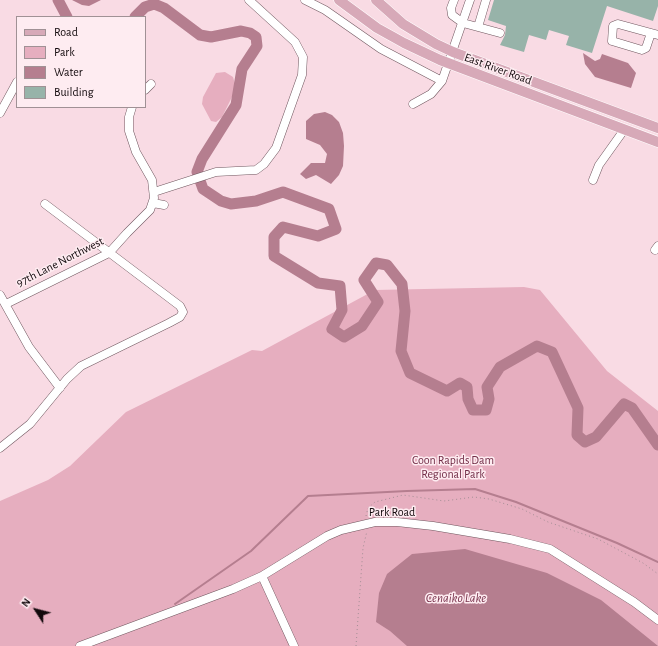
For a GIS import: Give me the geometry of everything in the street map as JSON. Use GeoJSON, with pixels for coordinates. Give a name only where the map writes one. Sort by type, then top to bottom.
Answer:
{"type":"FeatureCollection","features":[{"type":"Feature","properties":{"kind":"main road","name":"East River Road"},"geometry":{"type":"LineString","coordinates":[[339,0],[360,16],[395,38],[449,64],[658,142]]}},
{"type":"Feature","properties":{"kind":"main road","name":"East River Road"},"geometry":{"type":"LineString","coordinates":[[376,0],[416,33],[453,52],[658,128]]}},
{"type":"Feature","properties":{"kind":"street"},"geometry":{"type":"LineString","coordinates":[[154,192],[216,172],[256,170],[271,156],[280,138],[303,66],[303,57],[295,42],[249,0]]}},
{"type":"Feature","properties":{"kind":"street"},"geometry":{"type":"LineString","coordinates":[[305,0],[325,10],[381,49],[442,81]]}},
{"type":"Feature","properties":{"kind":"street"},"geometry":{"type":"LineString","coordinates":[[454,0],[451,8],[452,15],[463,23],[500,33]]}},
{"type":"Feature","properties":{"kind":"street"},"geometry":{"type":"LineString","coordinates":[[413,104],[431,94],[442,81],[470,0]]}},
{"type":"Feature","properties":{"kind":"street"},"geometry":{"type":"LineString","coordinates":[[478,27],[486,0]]}},
{"type":"Feature","properties":{"kind":"street"},"geometry":{"type":"LineString","coordinates":[[618,24],[654,34],[646,48],[642,50],[612,41],[613,26],[618,24]]}},
{"type":"Feature","properties":{"kind":"street"},"geometry":{"type":"LineString","coordinates":[[0,113],[16,84]]}},
{"type":"Feature","properties":{"kind":"street","name":"97th Lane Northwest"},"geometry":{"type":"LineString","coordinates":[[6,304],[109,253],[127,233],[145,217],[153,203],[154,192],[152,180],[136,152],[129,131],[129,116],[132,108]]}},
{"type":"Feature","properties":{"kind":"street"},"geometry":{"type":"LineString","coordinates":[[593,180],[599,165],[624,130]]}},
{"type":"Feature","properties":{"kind":"street"},"geometry":{"type":"LineString","coordinates":[[153,203],[164,205]]}},
{"type":"Feature","properties":{"kind":"street"},"geometry":{"type":"LineString","coordinates":[[0,448],[30,424],[74,373],[90,361],[180,317],[183,312],[180,306],[45,204]]}},
{"type":"Feature","properties":{"kind":"street"},"geometry":{"type":"LineString","coordinates":[[0,295],[29,348],[60,388]]}},
{"type":"Feature","properties":{"kind":"street","name":"Park Road"},"geometry":{"type":"LineString","coordinates":[[82,646],[262,576],[314,543],[341,530],[375,522],[411,523],[510,539],[550,549],[609,586],[658,620]]}},
{"type":"Feature","properties":{"kind":"street"},"geometry":{"type":"LineString","coordinates":[[262,576],[294,646]]}},
{"type":"Feature","properties":{"kind":"green space"},"geometry":{"type":"Polygon","coordinates":[[[225,72],[233,77],[235,84],[234,93],[222,117],[216,122],[211,121],[202,104],[203,97],[216,73],[225,72]]]}},
{"type":"Feature","properties":{"kind":"green space","name":"Coon Rapids Dam Regional Park"},"geometry":{"type":"Polygon","coordinates":[[[524,287],[540,290],[607,371],[658,411],[658,646],[0,646],[0,501],[48,480],[70,466],[126,412],[252,350],[262,351],[375,290],[524,287]]]}},
{"type":"Feature","properties":{"kind":"water"},"geometry":{"type":"Polygon","coordinates":[[[72,0],[101,0],[89,6],[82,5],[72,0]]]}},
{"type":"Feature","properties":{"kind":"water"},"geometry":{"type":"Polygon","coordinates":[[[583,53],[595,61],[600,59],[602,54],[628,63],[636,73],[631,88],[595,77],[585,64],[583,53]]]}},
{"type":"Feature","properties":{"kind":"water"},"geometry":{"type":"Polygon","coordinates":[[[325,112],[332,115],[339,122],[343,133],[343,166],[339,175],[331,184],[316,175],[306,179],[300,174],[311,163],[325,163],[327,154],[320,145],[306,139],[306,121],[314,114],[325,112]]]}},
{"type":"Feature","properties":{"kind":"water","name":"Cenaiko Lake"},"geometry":{"type":"Polygon","coordinates":[[[465,549],[547,573],[601,600],[658,646],[407,646],[390,631],[376,622],[379,593],[387,574],[412,554],[465,549]]]}},
{"type":"Feature","properties":{"kind":"building"},"geometry":{"type":"Polygon","coordinates":[[[494,0],[658,0],[658,6],[653,21],[607,6],[592,53],[566,45],[569,36],[549,30],[546,40],[529,35],[524,52],[500,45],[505,35],[506,26],[488,20],[494,0]]]}},
{"type":"Feature","properties":{"kind":"waterway"},"geometry":{"type":"LineString","coordinates":[[58,0],[66,16]]}},
{"type":"Feature","properties":{"kind":"waterway"},"geometry":{"type":"LineString","coordinates":[[136,16],[145,7],[154,4],[164,8],[200,35],[211,37],[241,31],[250,33],[256,37],[257,46],[242,69],[236,105],[202,159],[197,172],[203,189],[221,201],[231,204],[256,201],[283,192],[329,209],[336,229],[318,236],[283,227],[274,237],[274,256],[318,283],[340,286],[342,310],[332,329],[344,337],[362,326],[378,302],[364,280],[376,263],[387,265],[402,284],[405,311],[401,351],[410,373],[447,391],[460,383],[467,387],[468,399],[473,410],[486,410],[489,399],[487,387],[500,367],[537,346],[552,352],[578,408],[577,435],[585,442],[596,437],[624,404],[632,408],[658,445]]}},
{"type":"Feature","properties":{"kind":"waterway"},"geometry":{"type":"LineString","coordinates":[[175,604],[251,551],[308,496],[475,489],[516,502],[617,543],[658,562]]}}]}
